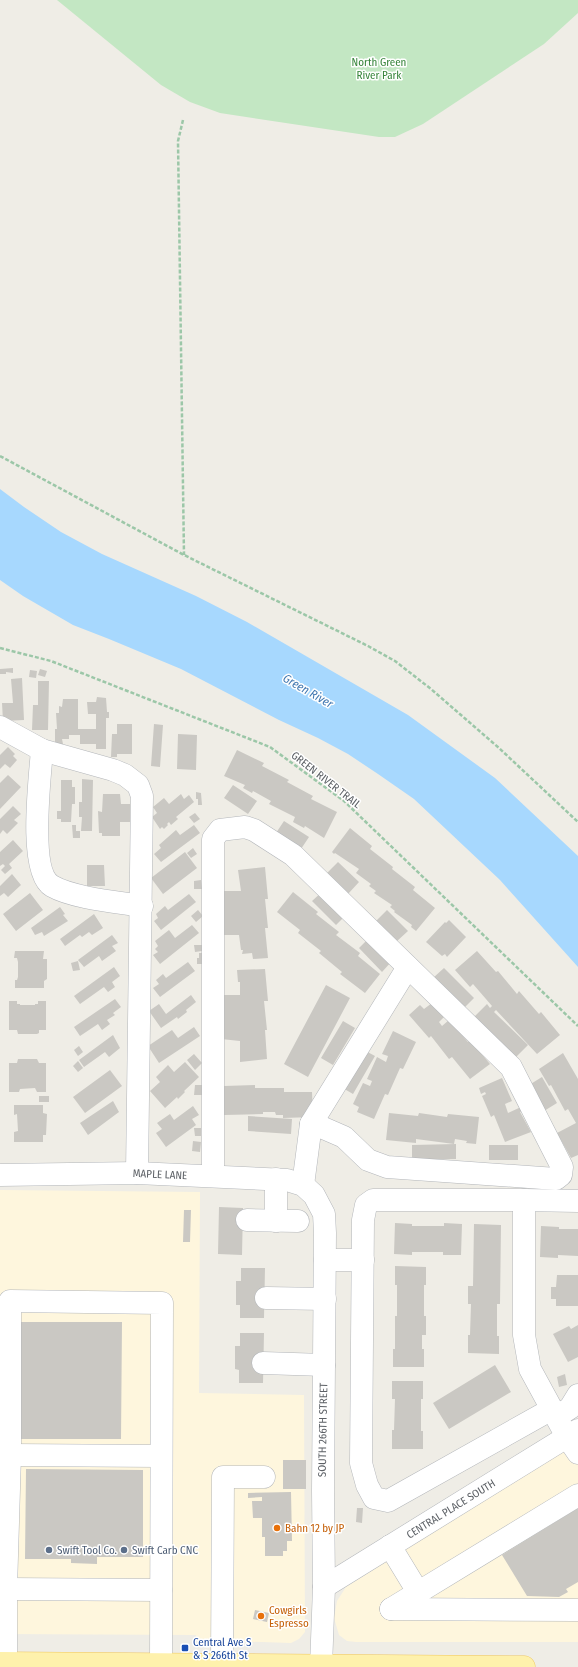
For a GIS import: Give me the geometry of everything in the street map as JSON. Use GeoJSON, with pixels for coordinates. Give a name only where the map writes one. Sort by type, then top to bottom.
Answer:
{"type":"FeatureCollection","features":[{"type":"Feature","properties":{"kind":"main road"},"geometry":{"type":"LineString","coordinates":[[3,1663],[93,1665],[222,1664],[260,1666],[524,1667]]}},
{"type":"Feature","properties":{"kind":"street"},"geometry":{"type":"LineString","coordinates":[[0,727],[42,750],[113,770],[125,775],[138,785],[142,796],[142,906],[137,1174]]}},
{"type":"Feature","properties":{"kind":"street"},"geometry":{"type":"LineString","coordinates":[[42,750],[37,807],[38,845],[44,879],[51,886],[67,893],[142,906]]}},
{"type":"Feature","properties":{"kind":"street"},"geometry":{"type":"LineString","coordinates":[[213,1176],[213,839],[220,830],[245,827],[254,830],[293,855],[511,1067],[562,1167],[562,1175],[556,1179],[387,1167],[368,1160],[344,1137],[311,1124]]}},
{"type":"Feature","properties":{"kind":"street"},"geometry":{"type":"LineString","coordinates":[[309,1190],[311,1124],[408,967]]}},
{"type":"Feature","properties":{"kind":"street","name":"MAPLE LANE"},"geometry":{"type":"LineString","coordinates":[[0,1175],[137,1174],[276,1179],[309,1190]]}},
{"type":"Feature","properties":{"kind":"street"},"geometry":{"type":"LineString","coordinates":[[276,1179],[276,1221]]}},
{"type":"Feature","properties":{"kind":"street","name":"SOUTH 266TH STREET"},"geometry":{"type":"LineString","coordinates":[[309,1190],[324,1214],[324,1587],[321,1666]]}},
{"type":"Feature","properties":{"kind":"street"},"geometry":{"type":"LineString","coordinates":[[578,1201],[373,1200],[366,1205],[363,1220],[361,1463],[367,1485],[374,1498],[388,1501],[554,1413],[570,1408],[578,1395]]}},
{"type":"Feature","properties":{"kind":"street"},"geometry":{"type":"LineString","coordinates":[[524,1200],[524,1335],[530,1369],[554,1413],[574,1440]]}},
{"type":"Feature","properties":{"kind":"street"},"geometry":{"type":"LineString","coordinates":[[246,1220],[298,1221]]}},
{"type":"Feature","properties":{"kind":"street"},"geometry":{"type":"LineString","coordinates":[[325,1260],[363,1260]]}},
{"type":"Feature","properties":{"kind":"street"},"geometry":{"type":"LineString","coordinates":[[266,1298],[325,1299]]}},
{"type":"Feature","properties":{"kind":"street"},"geometry":{"type":"LineString","coordinates":[[3,1663],[10,1455],[10,1302],[162,1303],[161,1590],[181,1665]]}},
{"type":"Feature","properties":{"kind":"street"},"geometry":{"type":"LineString","coordinates":[[264,1363],[324,1365]]}},
{"type":"Feature","properties":{"kind":"street","name":"CENTRAL PLACE SOUTH"},"geometry":{"type":"LineString","coordinates":[[324,1587],[390,1546],[574,1440]]}},
{"type":"Feature","properties":{"kind":"street"},"geometry":{"type":"LineString","coordinates":[[10,1455],[162,1456]]}},
{"type":"Feature","properties":{"kind":"street"},"geometry":{"type":"LineString","coordinates":[[222,1664],[223,1477],[264,1477]]}},
{"type":"Feature","properties":{"kind":"street"},"geometry":{"type":"LineString","coordinates":[[578,1495],[391,1609],[578,1610]]}},
{"type":"Feature","properties":{"kind":"street"},"geometry":{"type":"LineString","coordinates":[[390,1546],[418,1592]]}},
{"type":"Feature","properties":{"kind":"street"},"geometry":{"type":"LineString","coordinates":[[6,1589],[161,1590]]}},
{"type":"Feature","properties":{"kind":"path"},"geometry":{"type":"LineString","coordinates":[[183,120],[178,141],[184,556]]}},
{"type":"Feature","properties":{"kind":"path"},"geometry":{"type":"LineString","coordinates":[[0,456],[184,556],[361,642],[395,661],[431,689],[499,748],[578,822]]}},
{"type":"Feature","properties":{"kind":"path","name":"GREEN RIVER TRAIL"},"geometry":{"type":"LineString","coordinates":[[0,648],[51,661],[270,747],[344,801],[578,1026]]}},
{"type":"Feature","properties":{"kind":"shaded area"},"geometry":{"type":"Polygon","coordinates":[[[0,1190],[200,1192],[199,1393],[304,1395],[305,1632],[299,1639],[291,1643],[197,1640],[196,1635],[0,1634],[0,1190]]]}},
{"type":"Feature","properties":{"kind":"shaded area"},"geometry":{"type":"Polygon","coordinates":[[[578,1441],[578,1642],[356,1642],[347,1641],[339,1635],[334,1618],[337,1601],[346,1587],[578,1441]]]}},
{"type":"Feature","properties":{"kind":"green space","name":"North Green River Park"},"geometry":{"type":"Polygon","coordinates":[[[57,0],[578,0],[578,13],[544,44],[423,124],[395,137],[379,137],[220,113],[190,102],[161,85],[57,0]]]}},
{"type":"Feature","properties":{"kind":"water","name":"Green River"},"geometry":{"type":"Polygon","coordinates":[[[0,489],[61,532],[102,554],[196,596],[247,622],[408,715],[495,778],[578,856],[578,967],[500,880],[414,799],[378,774],[348,754],[318,738],[279,720],[181,669],[73,625],[23,596],[0,580],[0,489]]]}},
{"type":"Feature","properties":{"kind":"building"},"geometry":{"type":"Polygon","coordinates":[[[13,668],[13,673],[6,672],[6,674],[0,674],[0,669],[13,668]]]}},
{"type":"Feature","properties":{"kind":"building"},"geometry":{"type":"Polygon","coordinates":[[[40,669],[47,671],[45,677],[38,675],[40,669]]]}},
{"type":"Feature","properties":{"kind":"building"},"geometry":{"type":"Polygon","coordinates":[[[30,670],[37,671],[36,678],[29,677],[30,670]]]}},
{"type":"Feature","properties":{"kind":"building"},"geometry":{"type":"Polygon","coordinates":[[[22,678],[24,720],[3,721],[2,703],[13,703],[11,679],[22,678]]]}},
{"type":"Feature","properties":{"kind":"building"},"geometry":{"type":"Polygon","coordinates":[[[38,681],[49,681],[48,730],[32,730],[33,705],[38,705],[38,681]]]}},
{"type":"Feature","properties":{"kind":"building"},"geometry":{"type":"Polygon","coordinates":[[[97,697],[106,698],[107,712],[109,712],[109,718],[106,718],[106,749],[96,749],[96,744],[80,744],[80,735],[69,735],[69,739],[62,739],[63,744],[55,744],[55,729],[57,729],[56,713],[59,713],[59,706],[62,707],[63,699],[78,699],[78,729],[96,729],[96,714],[88,714],[87,702],[96,702],[97,697]]]}},
{"type":"Feature","properties":{"kind":"building"},"geometry":{"type":"Polygon","coordinates":[[[117,724],[132,724],[132,754],[117,754],[117,757],[111,757],[112,734],[117,734],[117,724]]]}},
{"type":"Feature","properties":{"kind":"building"},"geometry":{"type":"Polygon","coordinates":[[[154,724],[163,725],[160,767],[151,766],[154,724]]]}},
{"type":"Feature","properties":{"kind":"building"},"geometry":{"type":"Polygon","coordinates":[[[178,734],[197,735],[196,770],[177,769],[178,734]]]}},
{"type":"Feature","properties":{"kind":"building"},"geometry":{"type":"Polygon","coordinates":[[[8,747],[15,754],[13,756],[17,760],[10,768],[5,764],[0,769],[0,755],[8,747]]]}},
{"type":"Feature","properties":{"kind":"building"},"geometry":{"type":"Polygon","coordinates":[[[237,750],[264,763],[262,766],[289,780],[287,782],[313,796],[311,799],[337,812],[324,838],[305,826],[304,828],[293,822],[295,817],[269,804],[271,801],[253,791],[252,793],[243,788],[245,785],[224,776],[237,750]]]}},
{"type":"Feature","properties":{"kind":"building"},"geometry":{"type":"Polygon","coordinates":[[[8,775],[21,787],[0,809],[0,783],[8,775]]]}},
{"type":"Feature","properties":{"kind":"building"},"geometry":{"type":"Polygon","coordinates":[[[82,779],[93,780],[92,831],[81,831],[82,817],[79,817],[79,802],[82,802],[82,779]]]}},
{"type":"Feature","properties":{"kind":"building"},"geometry":{"type":"Polygon","coordinates":[[[61,780],[72,780],[72,787],[75,787],[75,804],[72,804],[71,822],[61,822],[61,819],[57,819],[57,811],[61,811],[61,780]]]}},
{"type":"Feature","properties":{"kind":"building"},"geometry":{"type":"Polygon","coordinates":[[[233,785],[257,801],[248,814],[224,798],[233,785]]]}},
{"type":"Feature","properties":{"kind":"building"},"geometry":{"type":"Polygon","coordinates":[[[196,792],[201,793],[202,805],[198,805],[196,792]]]}},
{"type":"Feature","properties":{"kind":"building"},"geometry":{"type":"Polygon","coordinates":[[[103,794],[120,794],[121,804],[130,804],[130,822],[120,822],[120,836],[102,836],[102,833],[99,833],[98,811],[102,812],[103,794]]]}},
{"type":"Feature","properties":{"kind":"building"},"geometry":{"type":"Polygon","coordinates":[[[181,794],[184,799],[189,795],[194,802],[176,817],[178,819],[171,825],[169,822],[164,829],[162,827],[160,829],[152,817],[157,813],[153,807],[164,798],[169,804],[181,794]]]}},
{"type":"Feature","properties":{"kind":"building"},"geometry":{"type":"Polygon","coordinates":[[[13,806],[21,814],[14,820],[18,823],[7,834],[3,830],[0,834],[0,819],[13,806]]]}},
{"type":"Feature","properties":{"kind":"building"},"geometry":{"type":"Polygon","coordinates":[[[195,813],[200,819],[194,823],[189,817],[195,813]]]}},
{"type":"Feature","properties":{"kind":"building"},"geometry":{"type":"Polygon","coordinates":[[[284,821],[309,837],[301,849],[276,833],[284,821]]]}},
{"type":"Feature","properties":{"kind":"building"},"geometry":{"type":"Polygon","coordinates":[[[72,825],[76,825],[76,831],[80,831],[80,838],[73,838],[72,825]]]}},
{"type":"Feature","properties":{"kind":"building"},"geometry":{"type":"Polygon","coordinates":[[[194,825],[200,833],[161,862],[154,854],[161,848],[159,845],[176,830],[180,835],[194,825]]]}},
{"type":"Feature","properties":{"kind":"building"},"geometry":{"type":"Polygon","coordinates":[[[350,828],[372,846],[370,849],[393,867],[392,869],[415,887],[413,890],[435,908],[416,931],[411,927],[412,925],[394,912],[395,911],[390,907],[392,905],[374,893],[376,891],[369,886],[371,884],[356,873],[359,869],[332,852],[350,828]]]}},
{"type":"Feature","properties":{"kind":"building"},"geometry":{"type":"Polygon","coordinates":[[[13,840],[23,851],[9,864],[12,868],[5,874],[1,870],[5,866],[3,864],[0,866],[0,852],[13,840]]]}},
{"type":"Feature","properties":{"kind":"building"},"geometry":{"type":"Polygon","coordinates":[[[193,848],[197,854],[191,858],[187,853],[193,848]]]}},
{"type":"Feature","properties":{"kind":"building"},"geometry":{"type":"Polygon","coordinates":[[[185,852],[197,868],[163,894],[151,878],[185,852]]]}},
{"type":"Feature","properties":{"kind":"building"},"geometry":{"type":"Polygon","coordinates":[[[338,862],[359,882],[348,894],[327,873],[338,862]]]}},
{"type":"Feature","properties":{"kind":"building"},"geometry":{"type":"Polygon","coordinates":[[[87,865],[104,865],[105,886],[87,886],[87,865]]]}},
{"type":"Feature","properties":{"kind":"building"},"geometry":{"type":"Polygon","coordinates":[[[265,867],[268,899],[265,899],[268,928],[265,928],[268,958],[253,959],[252,953],[242,954],[243,950],[241,950],[239,935],[222,935],[222,891],[241,891],[238,870],[265,867]]]}},
{"type":"Feature","properties":{"kind":"building"},"geometry":{"type":"Polygon","coordinates":[[[12,874],[21,885],[8,897],[4,893],[0,896],[0,886],[12,874]]]}},
{"type":"Feature","properties":{"kind":"building"},"geometry":{"type":"Polygon","coordinates":[[[201,880],[202,889],[194,889],[194,881],[201,880]]]}},
{"type":"Feature","properties":{"kind":"building"},"geometry":{"type":"Polygon","coordinates":[[[323,891],[346,915],[336,925],[312,901],[323,891]]]}},
{"type":"Feature","properties":{"kind":"building"},"geometry":{"type":"Polygon","coordinates":[[[293,892],[318,912],[316,914],[339,932],[336,935],[360,953],[358,956],[380,974],[365,993],[340,974],[342,972],[319,953],[321,951],[298,933],[300,930],[277,912],[293,892]]]}},
{"type":"Feature","properties":{"kind":"building"},"geometry":{"type":"Polygon","coordinates":[[[30,893],[43,910],[16,931],[3,914],[30,893]]]}},
{"type":"Feature","properties":{"kind":"building"},"geometry":{"type":"Polygon","coordinates":[[[189,894],[196,902],[161,930],[154,921],[158,918],[156,914],[165,906],[168,910],[189,894]]]}},
{"type":"Feature","properties":{"kind":"building"},"geometry":{"type":"Polygon","coordinates":[[[60,907],[65,914],[63,915],[68,921],[44,936],[42,932],[35,935],[31,928],[60,907]]]}},
{"type":"Feature","properties":{"kind":"building"},"geometry":{"type":"Polygon","coordinates":[[[198,910],[203,916],[196,922],[191,916],[198,910]]]}},
{"type":"Feature","properties":{"kind":"building"},"geometry":{"type":"Polygon","coordinates":[[[387,910],[408,931],[396,942],[376,921],[387,910]]]}},
{"type":"Feature","properties":{"kind":"building"},"geometry":{"type":"Polygon","coordinates":[[[94,914],[103,928],[92,935],[89,932],[82,937],[80,935],[65,946],[60,939],[94,914]]]}},
{"type":"Feature","properties":{"kind":"building"},"geometry":{"type":"Polygon","coordinates":[[[449,920],[466,937],[447,957],[445,954],[442,956],[426,942],[445,922],[446,923],[449,920]]]}},
{"type":"Feature","properties":{"kind":"building"},"geometry":{"type":"Polygon","coordinates":[[[192,925],[199,933],[160,964],[153,955],[158,952],[155,949],[158,946],[155,941],[169,930],[175,938],[192,925]]]}},
{"type":"Feature","properties":{"kind":"building"},"geometry":{"type":"Polygon","coordinates":[[[112,935],[118,943],[112,946],[116,951],[102,961],[99,956],[84,967],[78,960],[112,935]]]}},
{"type":"Feature","properties":{"kind":"building"},"geometry":{"type":"Polygon","coordinates":[[[369,938],[392,961],[382,972],[359,948],[369,938]]]}},
{"type":"Feature","properties":{"kind":"building"},"geometry":{"type":"Polygon","coordinates":[[[194,945],[202,945],[202,951],[195,952],[194,945]]]}},
{"type":"Feature","properties":{"kind":"building"},"geometry":{"type":"Polygon","coordinates":[[[15,951],[44,951],[43,959],[47,959],[47,979],[44,981],[44,988],[15,988],[15,980],[17,980],[18,977],[18,962],[17,958],[14,958],[15,951]]]}},
{"type":"Feature","properties":{"kind":"building"},"geometry":{"type":"Polygon","coordinates":[[[477,951],[496,972],[498,971],[517,994],[519,991],[539,1014],[541,1012],[560,1035],[537,1054],[496,1010],[494,1012],[528,1045],[514,1059],[473,1018],[487,1004],[490,1008],[492,1006],[473,984],[470,987],[455,970],[477,951]]]}},
{"type":"Feature","properties":{"kind":"building"},"geometry":{"type":"Polygon","coordinates":[[[199,953],[202,953],[203,964],[197,964],[199,953]]]}},
{"type":"Feature","properties":{"kind":"building"},"geometry":{"type":"Polygon","coordinates":[[[78,961],[80,970],[73,971],[71,963],[78,961]]]}},
{"type":"Feature","properties":{"kind":"building"},"geometry":{"type":"Polygon","coordinates":[[[188,962],[195,971],[160,997],[153,988],[159,984],[156,980],[163,974],[166,978],[188,962]]]}},
{"type":"Feature","properties":{"kind":"building"},"geometry":{"type":"Polygon","coordinates":[[[114,967],[120,976],[112,982],[115,987],[108,992],[104,987],[80,1004],[74,996],[114,967]]]}},
{"type":"Feature","properties":{"kind":"building"},"geometry":{"type":"Polygon","coordinates":[[[444,968],[474,998],[463,1009],[433,978],[444,968]]]}},
{"type":"Feature","properties":{"kind":"building"},"geometry":{"type":"Polygon","coordinates":[[[265,969],[268,1001],[264,1001],[267,1030],[265,1030],[267,1059],[240,1062],[240,1041],[221,1039],[221,995],[240,995],[240,982],[238,982],[237,970],[265,969]]]}},
{"type":"Feature","properties":{"kind":"building"},"geometry":{"type":"Polygon","coordinates":[[[326,985],[350,998],[308,1077],[284,1064],[326,985]]]}},
{"type":"Feature","properties":{"kind":"building"},"geometry":{"type":"Polygon","coordinates":[[[191,995],[196,1002],[186,1010],[187,1012],[178,1019],[177,1017],[161,1028],[149,1011],[159,1004],[166,1014],[191,995]]]}},
{"type":"Feature","properties":{"kind":"building"},"geometry":{"type":"Polygon","coordinates":[[[115,999],[121,1007],[113,1013],[115,1015],[107,1020],[110,1024],[102,1030],[98,1024],[80,1036],[74,1027],[115,999]]]}},
{"type":"Feature","properties":{"kind":"building"},"geometry":{"type":"Polygon","coordinates":[[[9,1001],[17,1001],[17,1004],[20,1005],[35,1005],[38,1004],[38,1001],[46,1001],[46,1030],[39,1030],[39,1033],[37,1034],[18,1034],[17,1030],[9,1030],[9,1001]]]}},
{"type":"Feature","properties":{"kind":"building"},"geometry":{"type":"Polygon","coordinates":[[[432,1003],[444,1017],[439,1022],[442,1026],[449,1020],[468,1042],[470,1040],[490,1064],[470,1079],[452,1057],[449,1059],[431,1036],[429,1038],[409,1015],[420,1005],[424,1009],[432,1003]]]}},
{"type":"Feature","properties":{"kind":"building"},"geometry":{"type":"Polygon","coordinates":[[[343,1021],[355,1028],[333,1065],[321,1058],[343,1021]]]}},
{"type":"Feature","properties":{"kind":"building"},"geometry":{"type":"Polygon","coordinates":[[[194,1027],[200,1036],[159,1063],[148,1046],[172,1030],[178,1038],[194,1027]]]}},
{"type":"Feature","properties":{"kind":"building"},"geometry":{"type":"Polygon","coordinates":[[[393,1031],[416,1042],[403,1069],[400,1068],[388,1095],[385,1094],[374,1119],[357,1112],[359,1107],[353,1104],[363,1083],[370,1086],[372,1081],[367,1079],[377,1057],[386,1062],[388,1056],[382,1054],[393,1031]]]}},
{"type":"Feature","properties":{"kind":"building"},"geometry":{"type":"Polygon","coordinates":[[[113,1035],[120,1048],[109,1057],[105,1052],[84,1067],[79,1060],[113,1035]]]}},
{"type":"Feature","properties":{"kind":"building"},"geometry":{"type":"Polygon","coordinates":[[[79,1046],[83,1052],[78,1056],[74,1050],[79,1046]]]}},
{"type":"Feature","properties":{"kind":"building"},"geometry":{"type":"Polygon","coordinates":[[[362,1049],[375,1056],[353,1094],[341,1087],[362,1049]]]}},
{"type":"Feature","properties":{"kind":"building"},"geometry":{"type":"Polygon","coordinates":[[[563,1053],[578,1079],[578,1155],[571,1158],[557,1133],[576,1123],[568,1109],[565,1111],[551,1085],[549,1086],[539,1069],[563,1053]]]}},
{"type":"Feature","properties":{"kind":"building"},"geometry":{"type":"Polygon","coordinates":[[[194,1054],[202,1063],[195,1070],[187,1060],[194,1054]]]}},
{"type":"Feature","properties":{"kind":"building"},"geometry":{"type":"Polygon","coordinates":[[[18,1059],[37,1059],[39,1063],[46,1063],[46,1092],[37,1092],[35,1088],[20,1089],[19,1092],[9,1092],[9,1063],[17,1063],[18,1059]]]}},
{"type":"Feature","properties":{"kind":"building"},"geometry":{"type":"Polygon","coordinates":[[[78,1061],[83,1068],[78,1072],[73,1066],[78,1061]]]}},
{"type":"Feature","properties":{"kind":"building"},"geometry":{"type":"Polygon","coordinates":[[[185,1062],[199,1077],[178,1099],[177,1097],[165,1108],[150,1091],[160,1082],[156,1077],[168,1065],[174,1072],[185,1062]]]}},
{"type":"Feature","properties":{"kind":"building"},"geometry":{"type":"Polygon","coordinates":[[[110,1070],[122,1086],[85,1113],[73,1097],[110,1070]]]}},
{"type":"Feature","properties":{"kind":"building"},"geometry":{"type":"Polygon","coordinates":[[[542,1077],[557,1103],[544,1111],[529,1085],[542,1077]]]}},
{"type":"Feature","properties":{"kind":"building"},"geometry":{"type":"Polygon","coordinates":[[[502,1078],[512,1101],[505,1104],[508,1113],[521,1107],[522,1111],[520,1112],[531,1132],[505,1142],[494,1115],[491,1117],[482,1096],[486,1094],[485,1092],[481,1094],[479,1088],[502,1078]]]}},
{"type":"Feature","properties":{"kind":"building"},"geometry":{"type":"Polygon","coordinates":[[[195,1085],[202,1085],[202,1095],[194,1095],[195,1085]]]}},
{"type":"Feature","properties":{"kind":"building"},"geometry":{"type":"Polygon","coordinates":[[[255,1085],[255,1088],[284,1088],[284,1092],[312,1092],[313,1117],[283,1118],[283,1115],[276,1115],[275,1112],[263,1112],[263,1114],[224,1115],[224,1086],[255,1085]]]}},
{"type":"Feature","properties":{"kind":"building"},"geometry":{"type":"Polygon","coordinates":[[[39,1096],[49,1096],[49,1102],[39,1102],[39,1096]]]}},
{"type":"Feature","properties":{"kind":"building"},"geometry":{"type":"Polygon","coordinates":[[[113,1101],[119,1112],[88,1135],[80,1123],[113,1101]]]}},
{"type":"Feature","properties":{"kind":"building"},"geometry":{"type":"Polygon","coordinates":[[[14,1105],[43,1105],[43,1113],[47,1114],[46,1135],[43,1135],[43,1142],[14,1142],[14,1132],[18,1131],[17,1114],[14,1115],[14,1105]]]}},
{"type":"Feature","properties":{"kind":"building"},"geometry":{"type":"Polygon","coordinates":[[[193,1106],[199,1115],[192,1119],[196,1125],[166,1147],[156,1133],[162,1129],[157,1123],[170,1114],[174,1120],[193,1106]]]}},
{"type":"Feature","properties":{"kind":"building"},"geometry":{"type":"Polygon","coordinates":[[[389,1113],[418,1116],[419,1113],[447,1117],[448,1114],[479,1117],[476,1144],[466,1143],[467,1141],[455,1139],[454,1144],[416,1139],[416,1143],[386,1140],[389,1113]]]}},
{"type":"Feature","properties":{"kind":"building"},"geometry":{"type":"Polygon","coordinates":[[[248,1116],[292,1119],[291,1134],[248,1131],[248,1116]]]}},
{"type":"Feature","properties":{"kind":"building"},"geometry":{"type":"Polygon","coordinates":[[[194,1128],[201,1128],[201,1136],[195,1136],[194,1128]]]}},
{"type":"Feature","properties":{"kind":"building"},"geometry":{"type":"Polygon","coordinates":[[[193,1141],[201,1142],[200,1152],[192,1151],[193,1141]]]}},
{"type":"Feature","properties":{"kind":"building"},"geometry":{"type":"Polygon","coordinates":[[[456,1144],[456,1159],[412,1160],[412,1145],[456,1144]]]}},
{"type":"Feature","properties":{"kind":"building"},"geometry":{"type":"Polygon","coordinates":[[[489,1145],[518,1145],[518,1160],[489,1160],[489,1145]]]}},
{"type":"Feature","properties":{"kind":"building"},"geometry":{"type":"Polygon","coordinates":[[[219,1207],[243,1208],[242,1255],[218,1254],[219,1207]]]}},
{"type":"Feature","properties":{"kind":"building"},"geometry":{"type":"Polygon","coordinates":[[[184,1210],[191,1210],[190,1242],[183,1242],[184,1210]]]}},
{"type":"Feature","properties":{"kind":"building"},"geometry":{"type":"Polygon","coordinates":[[[395,1223],[412,1224],[412,1226],[444,1226],[444,1223],[462,1224],[461,1255],[443,1255],[443,1252],[412,1252],[412,1255],[394,1254],[395,1223]]]}},
{"type":"Feature","properties":{"kind":"building"},"geometry":{"type":"Polygon","coordinates":[[[474,1224],[501,1225],[500,1304],[497,1304],[497,1336],[499,1336],[499,1354],[468,1353],[471,1304],[468,1304],[468,1286],[473,1286],[474,1224]]]}},
{"type":"Feature","properties":{"kind":"building"},"geometry":{"type":"Polygon","coordinates":[[[541,1226],[559,1227],[559,1229],[578,1229],[578,1256],[558,1255],[558,1258],[540,1257],[541,1226]]]}},
{"type":"Feature","properties":{"kind":"building"},"geometry":{"type":"Polygon","coordinates":[[[395,1266],[426,1267],[426,1285],[424,1285],[424,1316],[426,1316],[426,1335],[422,1335],[424,1367],[393,1367],[393,1349],[395,1349],[395,1316],[397,1316],[397,1285],[395,1285],[395,1266]]]}},
{"type":"Feature","properties":{"kind":"building"},"geometry":{"type":"Polygon","coordinates":[[[241,1268],[265,1268],[264,1318],[240,1318],[240,1305],[236,1305],[236,1281],[241,1281],[241,1268]]]}},
{"type":"Feature","properties":{"kind":"building"},"geometry":{"type":"Polygon","coordinates":[[[557,1275],[578,1275],[578,1306],[556,1306],[556,1299],[551,1299],[551,1287],[556,1287],[557,1275]]]}},
{"type":"Feature","properties":{"kind":"building"},"geometry":{"type":"Polygon","coordinates":[[[19,1322],[122,1322],[121,1439],[18,1439],[19,1322]]]}},
{"type":"Feature","properties":{"kind":"building"},"geometry":{"type":"Polygon","coordinates":[[[578,1325],[578,1357],[568,1362],[553,1334],[569,1326],[571,1329],[578,1325]]]}},
{"type":"Feature","properties":{"kind":"building"},"geometry":{"type":"Polygon","coordinates":[[[240,1333],[264,1333],[263,1383],[239,1383],[239,1370],[235,1369],[235,1346],[240,1346],[240,1333]]]}},
{"type":"Feature","properties":{"kind":"building"},"geometry":{"type":"Polygon","coordinates":[[[495,1365],[511,1392],[449,1429],[433,1403],[495,1365]]]}},
{"type":"Feature","properties":{"kind":"building"},"geometry":{"type":"Polygon","coordinates":[[[565,1374],[567,1385],[559,1387],[557,1377],[565,1374]]]}},
{"type":"Feature","properties":{"kind":"building"},"geometry":{"type":"Polygon","coordinates":[[[392,1381],[423,1381],[423,1399],[421,1399],[421,1431],[423,1431],[423,1449],[392,1449],[395,1399],[392,1399],[392,1381]]]}},
{"type":"Feature","properties":{"kind":"building"},"geometry":{"type":"Polygon","coordinates":[[[283,1460],[306,1460],[306,1489],[283,1489],[283,1460]]]}},
{"type":"Feature","properties":{"kind":"building"},"geometry":{"type":"Polygon","coordinates":[[[26,1469],[143,1470],[143,1557],[97,1557],[97,1564],[71,1563],[71,1559],[25,1559],[26,1469]]]}},
{"type":"Feature","properties":{"kind":"building","name":"Bahn 12 by JP"},"geometry":{"type":"Polygon","coordinates":[[[291,1492],[292,1541],[287,1541],[287,1551],[283,1551],[283,1556],[265,1556],[265,1537],[262,1537],[262,1518],[253,1518],[252,1501],[262,1501],[262,1497],[248,1498],[248,1493],[291,1492]]]}},
{"type":"Feature","properties":{"kind":"building"},"geometry":{"type":"Polygon","coordinates":[[[357,1508],[363,1508],[362,1523],[356,1522],[357,1508]]]}},
{"type":"Feature","properties":{"kind":"building"},"geometry":{"type":"Polygon","coordinates":[[[578,1508],[578,1582],[566,1589],[568,1592],[559,1597],[527,1596],[502,1555],[578,1508]]]}},
{"type":"Feature","properties":{"kind":"building","name":"Cowgirls Espresso"},"geometry":{"type":"Polygon","coordinates":[[[255,1610],[269,1613],[267,1622],[253,1619],[255,1610]]]}},
{"type":"Feature","properties":{"kind":"place","name":"Bahn 12 by JP"},"geometry":{"type":"Point","coordinates":[277,1528]}},
{"type":"Feature","properties":{"kind":"place","name":"Swift Tool Co."},"geometry":{"type":"Point","coordinates":[49,1550]}},
{"type":"Feature","properties":{"kind":"place","name":"Swift Carb CNC"},"geometry":{"type":"Point","coordinates":[124,1550]}},
{"type":"Feature","properties":{"kind":"place","name":"Cowgirls Espresso"},"geometry":{"type":"Point","coordinates":[261,1616]}},
{"type":"Feature","properties":{"kind":"place","name":"Central Ave S & S 266th St"},"geometry":{"type":"Point","coordinates":[185,1648]}}]}
